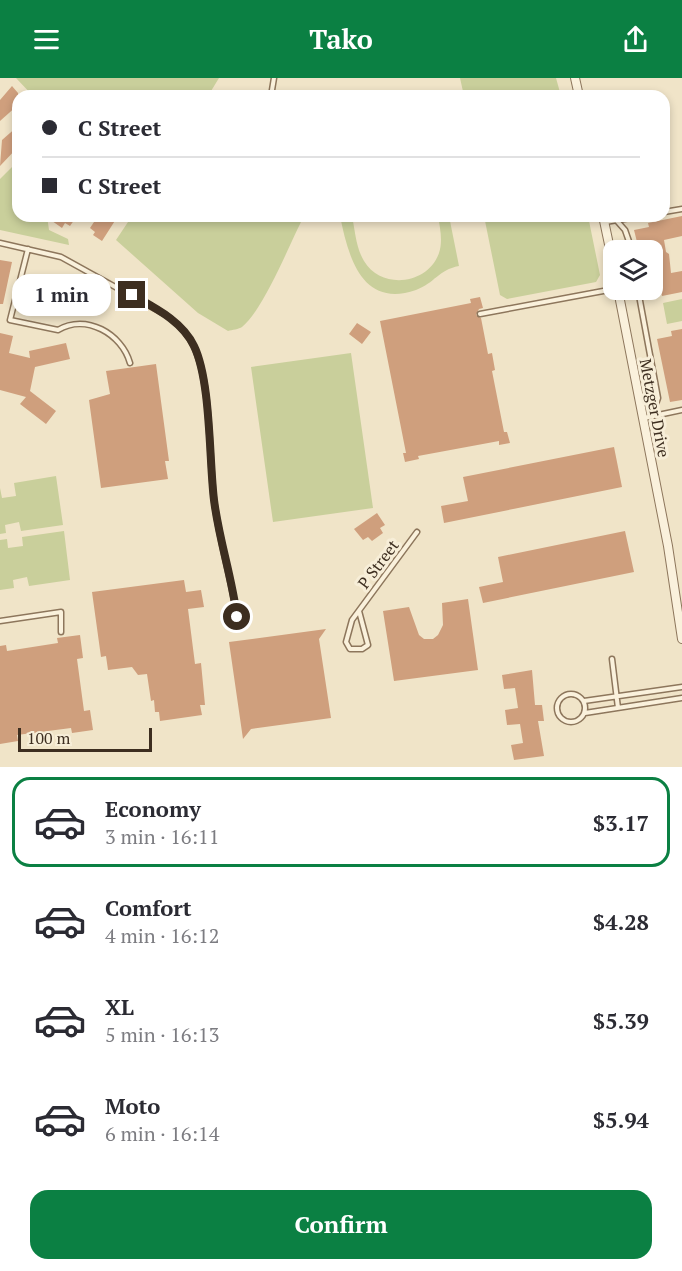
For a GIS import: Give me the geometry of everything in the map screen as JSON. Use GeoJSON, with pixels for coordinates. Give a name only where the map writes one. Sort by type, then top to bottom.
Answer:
{"type":"FeatureCollection","features":[{"type":"Feature","properties":{"kind":"street"},"geometry":{"type":"LineString","coordinates":[[605,222],[608,240]]}},
{"type":"Feature","properties":{"kind":"street","name":"Metzger Drive"},"geometry":{"type":"LineString","coordinates":[[618,300],[676,591],[682,639]]}},
{"type":"Feature","properties":{"kind":"lane"},"geometry":{"type":"LineString","coordinates":[[618,222],[625,230],[628,240]]}},
{"type":"Feature","properties":{"kind":"lane"},"geometry":{"type":"LineString","coordinates":[[0,243],[75,263],[151,305],[177,324],[194,345],[204,385],[218,527],[225,567],[232,583],[237,617]]}},
{"type":"Feature","properties":{"kind":"lane"},"geometry":{"type":"LineString","coordinates":[[28,249],[10,320],[58,330],[69,324],[81,322],[117,339],[124,347],[130,363]]}},
{"type":"Feature","properties":{"kind":"lane"},"geometry":{"type":"LineString","coordinates":[[480,314],[603,291]]}},
{"type":"Feature","properties":{"kind":"lane"},"geometry":{"type":"LineString","coordinates":[[640,300],[658,398],[652,416]]}},
{"type":"Feature","properties":{"kind":"lane"},"geometry":{"type":"LineString","coordinates":[[643,418],[682,410]]}},
{"type":"Feature","properties":{"kind":"lane","name":"P Street"},"geometry":{"type":"LineString","coordinates":[[358,611],[368,645],[362,649],[350,649],[346,642],[346,632],[358,611],[417,532]]}},
{"type":"Feature","properties":{"kind":"lane"},"geometry":{"type":"LineString","coordinates":[[0,621],[61,612],[61,632]]}},
{"type":"Feature","properties":{"kind":"lane"},"geometry":{"type":"LineString","coordinates":[[612,659],[618,708]]}},
{"type":"Feature","properties":{"kind":"lane"},"geometry":{"type":"LineString","coordinates":[[584,701],[682,687]]}},
{"type":"Feature","properties":{"kind":"lane"},"geometry":{"type":"LineString","coordinates":[[585,713],[584,701],[577,695],[568,694],[560,698],[556,706],[558,715],[565,722],[574,722],[585,713],[682,698]]}},
{"type":"Feature","properties":{"kind":"green space"},"geometry":{"type":"Polygon","coordinates":[[[16,78],[219,78],[212,90],[27,90],[16,78]]]}},
{"type":"Feature","properties":{"kind":"green space"},"geometry":{"type":"Polygon","coordinates":[[[460,78],[556,78],[559,90],[463,90],[460,78]]]}},
{"type":"Feature","properties":{"kind":"green space"},"geometry":{"type":"Polygon","coordinates":[[[12,167],[12,222],[48,222],[49,230],[68,239],[69,245],[0,230],[0,179],[12,167]]]}},
{"type":"Feature","properties":{"kind":"green space"},"geometry":{"type":"Polygon","coordinates":[[[128,222],[301,222],[259,306],[242,327],[228,331],[198,313],[116,240],[128,222]]]}},
{"type":"Feature","properties":{"kind":"green space"},"geometry":{"type":"Polygon","coordinates":[[[342,222],[353,222],[359,250],[364,261],[372,270],[392,280],[404,280],[425,272],[433,264],[441,244],[439,222],[450,222],[459,266],[446,270],[416,290],[397,294],[382,292],[360,275],[348,247],[342,222]]]}},
{"type":"Feature","properties":{"kind":"green space"},"geometry":{"type":"Polygon","coordinates":[[[485,222],[589,222],[600,275],[596,282],[507,299],[500,295],[485,222]]]}},
{"type":"Feature","properties":{"kind":"green space"},"geometry":{"type":"Polygon","coordinates":[[[682,299],[682,321],[667,324],[663,303],[682,299]]]}},
{"type":"Feature","properties":{"kind":"green space"},"geometry":{"type":"Polygon","coordinates":[[[351,353],[373,508],[273,522],[251,367],[351,353]]]}},
{"type":"Feature","properties":{"kind":"green space"},"geometry":{"type":"Polygon","coordinates":[[[56,476],[63,525],[21,531],[19,522],[5,525],[6,533],[0,534],[0,488],[2,498],[16,496],[14,483],[56,476]]]}},
{"type":"Feature","properties":{"kind":"green space"},"geometry":{"type":"Polygon","coordinates":[[[64,531],[70,580],[29,586],[27,577],[13,580],[14,588],[0,590],[0,540],[7,539],[8,548],[23,546],[22,537],[64,531]]]}},
{"type":"Feature","properties":{"kind":"building"},"geometry":{"type":"Polygon","coordinates":[[[12,86],[15,90],[12,90],[12,110],[0,121],[0,100],[12,86]]]}},
{"type":"Feature","properties":{"kind":"building"},"geometry":{"type":"Polygon","coordinates":[[[12,131],[12,153],[0,166],[2,140],[12,131]]]}},
{"type":"Feature","properties":{"kind":"building"},"geometry":{"type":"Polygon","coordinates":[[[682,216],[682,236],[664,240],[666,252],[669,254],[671,273],[682,271],[682,292],[663,296],[663,240],[636,240],[634,230],[649,227],[648,223],[670,222],[670,218],[682,216]]]}},
{"type":"Feature","properties":{"kind":"building"},"geometry":{"type":"Polygon","coordinates":[[[54,222],[73,222],[70,226],[65,223],[62,228],[54,222]]]}},
{"type":"Feature","properties":{"kind":"building"},"geometry":{"type":"Polygon","coordinates":[[[94,222],[114,222],[102,241],[93,235],[95,232],[90,228],[94,222]]]}},
{"type":"Feature","properties":{"kind":"building"},"geometry":{"type":"Polygon","coordinates":[[[0,260],[12,262],[3,304],[0,304],[0,260]]]}},
{"type":"Feature","properties":{"kind":"building"},"geometry":{"type":"Polygon","coordinates":[[[480,297],[483,308],[479,309],[476,315],[481,318],[488,354],[492,353],[495,370],[492,371],[504,432],[507,432],[510,443],[499,445],[499,441],[418,456],[419,459],[405,462],[403,453],[406,453],[380,321],[471,303],[470,299],[480,297]]]}},
{"type":"Feature","properties":{"kind":"building"},"geometry":{"type":"Polygon","coordinates":[[[357,323],[371,332],[362,344],[349,334],[357,323]]]}},
{"type":"Feature","properties":{"kind":"building"},"geometry":{"type":"Polygon","coordinates":[[[682,329],[682,400],[670,402],[657,339],[672,336],[671,331],[682,329]]]}},
{"type":"Feature","properties":{"kind":"building"},"geometry":{"type":"Polygon","coordinates":[[[0,333],[13,336],[9,353],[30,358],[29,351],[66,343],[70,359],[35,367],[30,391],[56,411],[46,424],[20,404],[26,397],[0,390],[0,333]]]}},
{"type":"Feature","properties":{"kind":"building"},"geometry":{"type":"Polygon","coordinates":[[[156,364],[169,461],[165,461],[168,479],[101,488],[89,400],[110,394],[106,371],[156,364]]]}},
{"type":"Feature","properties":{"kind":"building"},"geometry":{"type":"Polygon","coordinates":[[[614,447],[622,487],[444,523],[441,506],[468,501],[463,477],[614,447]]]}},
{"type":"Feature","properties":{"kind":"building"},"geometry":{"type":"Polygon","coordinates":[[[377,513],[385,525],[380,528],[383,533],[372,541],[368,537],[363,540],[354,529],[377,513]]]}},
{"type":"Feature","properties":{"kind":"building"},"geometry":{"type":"Polygon","coordinates":[[[625,531],[634,572],[483,603],[479,587],[503,582],[498,557],[625,531]]]}},
{"type":"Feature","properties":{"kind":"building"},"geometry":{"type":"Polygon","coordinates":[[[184,580],[186,592],[201,590],[204,607],[188,609],[195,664],[201,663],[205,705],[200,705],[202,715],[160,721],[159,712],[155,712],[154,700],[151,701],[147,674],[138,675],[132,667],[108,670],[106,656],[101,657],[92,592],[184,580]]]}},
{"type":"Feature","properties":{"kind":"building"},"geometry":{"type":"Polygon","coordinates":[[[468,599],[478,670],[394,681],[383,611],[409,607],[419,635],[424,639],[433,639],[443,625],[442,603],[468,599]]]}},
{"type":"Feature","properties":{"kind":"building"},"geometry":{"type":"Polygon","coordinates":[[[326,629],[319,639],[331,718],[251,729],[243,739],[229,642],[326,629]]]}},
{"type":"Feature","properties":{"kind":"building"},"geometry":{"type":"Polygon","coordinates":[[[80,635],[83,658],[77,659],[84,711],[90,710],[93,730],[72,733],[71,728],[17,735],[18,741],[0,744],[0,646],[6,645],[7,651],[58,643],[57,638],[80,635]]]}},
{"type":"Feature","properties":{"kind":"building"},"geometry":{"type":"Polygon","coordinates":[[[532,670],[535,705],[542,705],[544,721],[538,721],[544,756],[514,760],[511,745],[523,743],[520,724],[507,725],[505,710],[518,708],[515,688],[504,689],[502,675],[532,670]]]}},
{"type":"Feature","properties":{"kind":"route"},"geometry":{"type":"LineString","coordinates":[[132,295],[151,305],[177,324],[194,345],[198,356],[204,385],[218,527],[225,567],[232,583],[237,617]]}}]}
